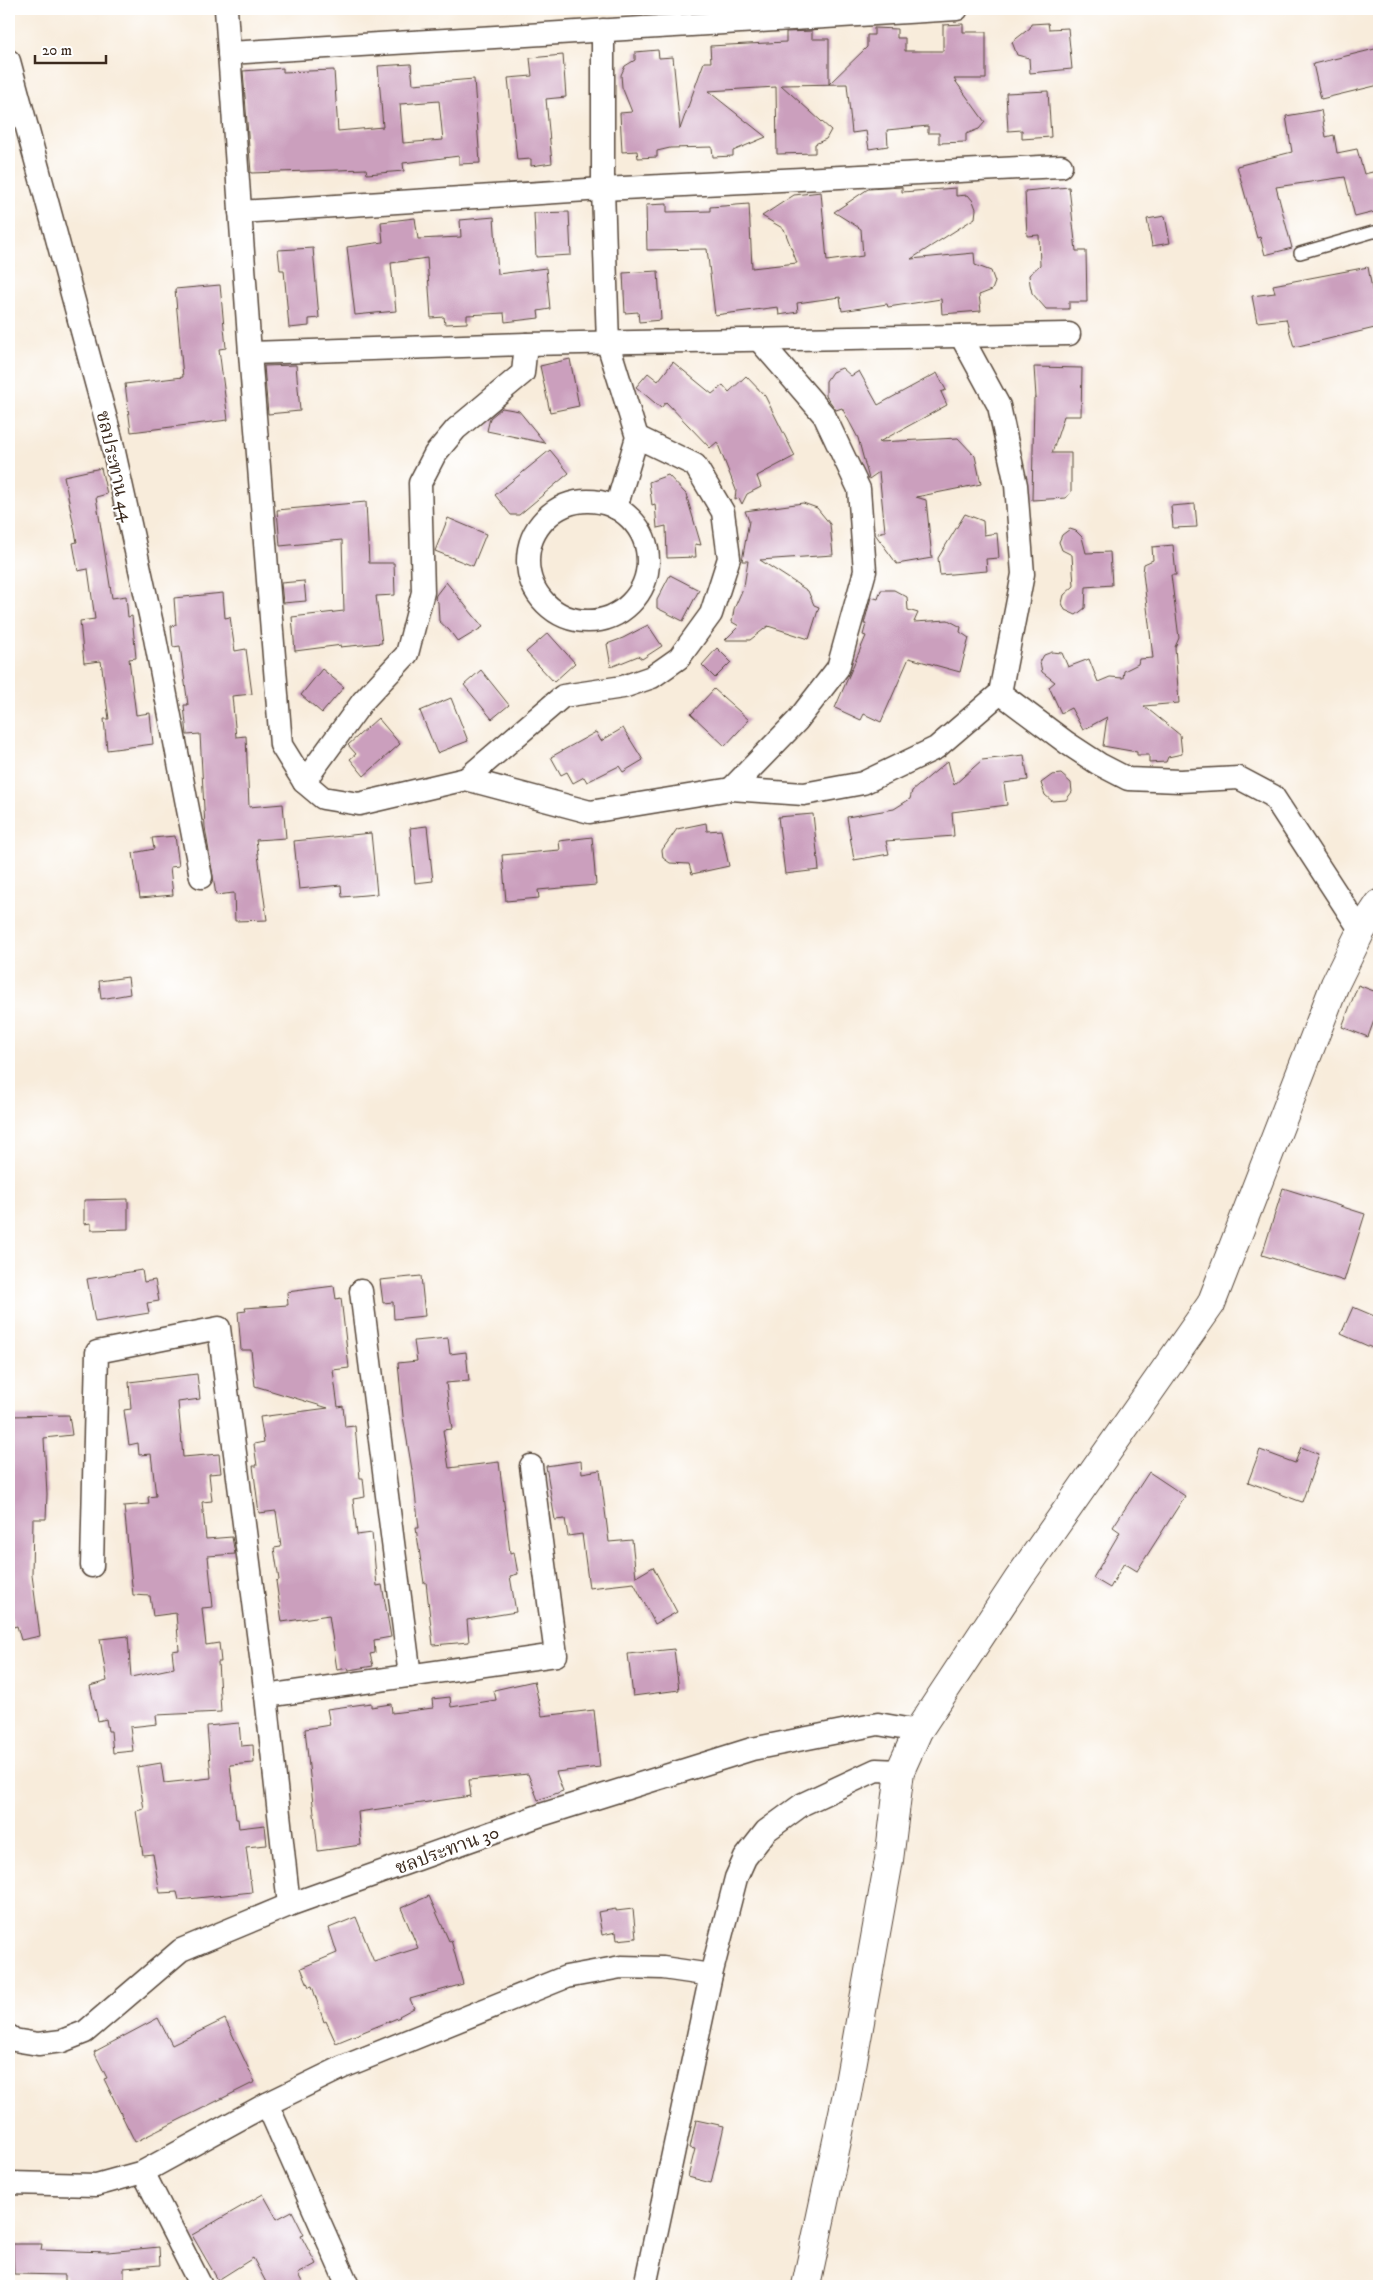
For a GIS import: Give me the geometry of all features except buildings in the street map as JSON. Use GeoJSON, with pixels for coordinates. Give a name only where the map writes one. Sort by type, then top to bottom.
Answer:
{"type":"FeatureCollection","features":[{"type":"Feature","properties":{"kind":"street"},"geometry":{"type":"LineString","coordinates":[[226,9],[280,745],[304,782],[323,798],[359,804],[466,779],[563,696],[623,686],[652,677],[679,658],[711,614],[729,558],[723,512],[695,465],[637,437]]}},
{"type":"Feature","properties":{"kind":"street"},"geometry":{"type":"LineString","coordinates":[[229,53],[957,9]]}},
{"type":"Feature","properties":{"kind":"street"},"geometry":{"type":"LineString","coordinates":[[603,30],[603,189],[608,344],[637,437],[616,508]]}},
{"type":"Feature","properties":{"kind":"street","name":"ชลประทาน 44"},"geometry":{"type":"LineString","coordinates":[[9,61],[111,438],[154,633],[201,877]]}},
{"type":"Feature","properties":{"kind":"street"},"geometry":{"type":"LineString","coordinates":[[240,212],[603,189],[1061,166]]}},
{"type":"Feature","properties":{"kind":"street"},"geometry":{"type":"LineString","coordinates":[[250,353],[526,344],[608,344],[1070,334]]}},
{"type":"Feature","properties":{"kind":"street"},"geometry":{"type":"LineString","coordinates":[[466,779],[590,812],[731,789],[804,794],[863,783],[936,748],[1000,693],[1022,574],[1016,485],[999,406],[961,336]]}},
{"type":"Feature","properties":{"kind":"street"},"geometry":{"type":"LineString","coordinates":[[731,789],[798,721],[838,668],[865,571],[859,489],[824,415],[760,340]]}},
{"type":"Feature","properties":{"kind":"street"},"geometry":{"type":"LineString","coordinates":[[304,782],[363,701],[407,654],[423,592],[420,483],[436,454],[456,429],[524,373],[526,344]]}},
{"type":"Feature","properties":{"kind":"street"},"geometry":{"type":"LineString","coordinates":[[596,501],[616,508],[635,522],[645,541],[648,562],[643,587],[631,605],[616,615],[596,622],[575,621],[560,616],[544,603],[532,587],[527,566],[529,545],[535,531],[549,514],[567,504],[596,501]]}},
{"type":"Feature","properties":{"kind":"street"},"geometry":{"type":"LineString","coordinates":[[1000,693],[1067,743],[1099,764],[1128,779],[1180,781],[1239,778],[1273,796],[1361,931]]}},
{"type":"Feature","properties":{"kind":"street"},"geometry":{"type":"LineString","coordinates":[[806,2286],[847,2094],[889,1860],[900,1771],[918,1731],[1019,1578],[1211,1304],[1335,984],[1361,931],[1379,904]]}},
{"type":"Feature","properties":{"kind":"street"},"geometry":{"type":"LineString","coordinates":[[361,1291],[410,1676]]}},
{"type":"Feature","properties":{"kind":"street"},"geometry":{"type":"LineString","coordinates":[[92,1566],[96,1352],[219,1328],[266,1696],[289,1906]]}},
{"type":"Feature","properties":{"kind":"street"},"geometry":{"type":"LineString","coordinates":[[266,1696],[556,1655],[531,1466]]}},
{"type":"Feature","properties":{"kind":"street","name":"ชลประทาน 30"},"geometry":{"type":"LineString","coordinates":[[9,2036],[14,2040],[38,2044],[62,2041],[85,2032],[181,1950],[289,1906],[541,1815],[752,1749],[878,1724],[918,1731]]}},
{"type":"Feature","properties":{"kind":"street"},"geometry":{"type":"LineString","coordinates":[[646,2286],[711,1975],[736,1878],[745,1858],[766,1832],[803,1804],[844,1783],[876,1770],[900,1771]]}},
{"type":"Feature","properties":{"kind":"street"},"geometry":{"type":"LineString","coordinates":[[9,2183],[96,2185],[143,2172],[267,2104],[343,2067],[566,1977],[621,1967],[663,1968],[711,1975]]}},
{"type":"Feature","properties":{"kind":"street"},"geometry":{"type":"LineString","coordinates":[[267,2104],[348,2286]]}},
{"type":"Feature","properties":{"kind":"street"},"geometry":{"type":"LineString","coordinates":[[143,2172],[202,2286]]}},
{"type":"Feature","properties":{"kind":"lane"},"geometry":{"type":"LineString","coordinates":[[1300,253],[1373,232],[1379,232]]}}]}
